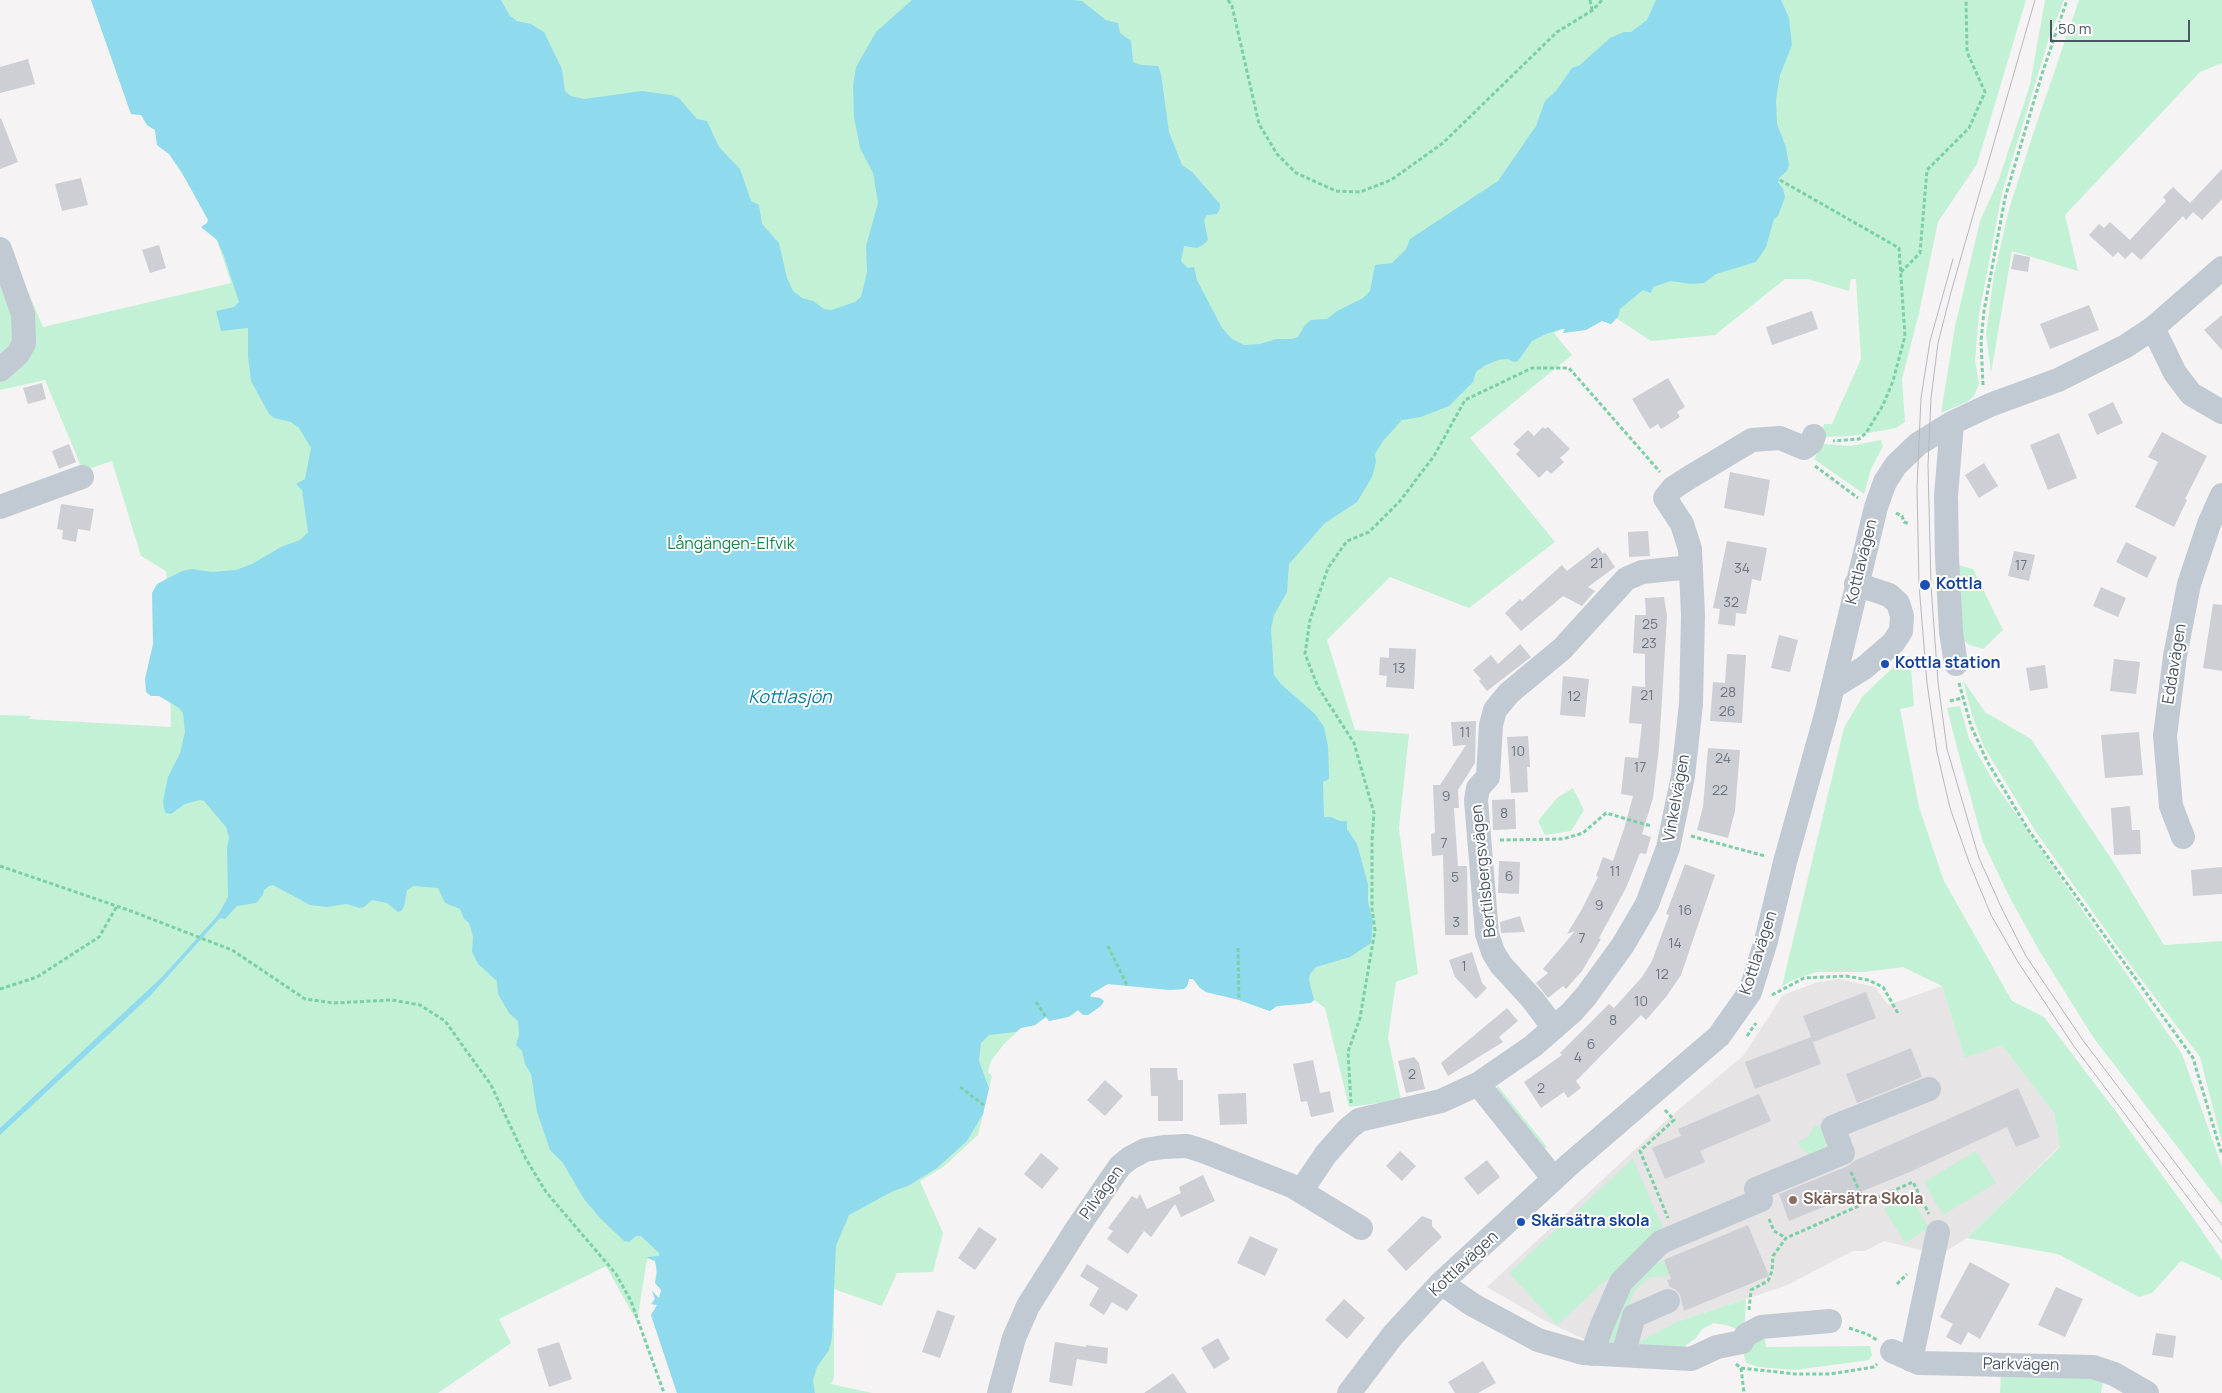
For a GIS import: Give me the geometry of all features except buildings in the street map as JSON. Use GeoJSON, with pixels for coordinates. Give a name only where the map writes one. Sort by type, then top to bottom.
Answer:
{"type":"FeatureCollection","features":[{"type":"Feature","properties":{"kind":"street"},"geometry":{"type":"LineString","coordinates":[[0,249],[22,314],[24,342],[18,354],[0,370]]}},
{"type":"Feature","properties":{"kind":"street","name":"Kottlavägen"},"geometry":{"type":"LineString","coordinates":[[1348,1393],[1393,1335],[1442,1283],[1554,1180],[1713,1042],[1736,1014],[1750,992],[1756,976],[1833,687],[1856,584],[1883,514],[1885,482],[1901,460],[1918,444],[1952,423],[1990,405],[2090,366],[2126,346],[2153,328],[2222,268]]}},
{"type":"Feature","properties":{"kind":"street"},"geometry":{"type":"LineString","coordinates":[[2153,328],[2175,373],[2191,394],[2222,412]]}},
{"type":"Feature","properties":{"kind":"street"},"geometry":{"type":"LineString","coordinates":[[1952,423],[1946,514],[1950,604],[1956,664]]}},
{"type":"Feature","properties":{"kind":"street"},"geometry":{"type":"LineString","coordinates":[[1673,488],[1752,440],[1780,438],[1808,442]]}},
{"type":"Feature","properties":{"kind":"street"},"geometry":{"type":"LineString","coordinates":[[0,507],[82,477]]}},
{"type":"Feature","properties":{"kind":"street","name":"Vinkelvägen"},"geometry":{"type":"LineString","coordinates":[[1478,1084],[1532,1046],[1554,1028],[1586,996],[1624,945],[1647,904],[1668,848],[1684,776],[1691,704],[1693,615],[1690,549],[1685,530],[1665,498],[1673,488]]}},
{"type":"Feature","properties":{"kind":"street","name":"Eddavägen"},"geometry":{"type":"LineString","coordinates":[[2183,837],[2171,806],[2165,736],[2175,656],[2189,584],[2209,524],[2222,495]]}},
{"type":"Feature","properties":{"kind":"street","name":"Bertilsbergsvägen"},"geometry":{"type":"LineString","coordinates":[[1554,1028],[1533,1000],[1501,965],[1487,934],[1476,800],[1478,788],[1488,777],[1491,725],[1495,710],[1509,693],[1562,649],[1626,579],[1642,572],[1691,567]]}},
{"type":"Feature","properties":{"kind":"street"},"geometry":{"type":"LineString","coordinates":[[1833,687],[1864,668],[1893,643],[1901,631],[1902,616],[1898,603],[1889,595],[1856,584]]}},
{"type":"Feature","properties":{"kind":"street"},"geometry":{"type":"LineString","coordinates":[[1302,1191],[1326,1154],[1359,1120],[1441,1101],[1478,1084],[1554,1180]]}},
{"type":"Feature","properties":{"kind":"street"},"geometry":{"type":"LineString","coordinates":[[1592,1354],[1621,1282],[1661,1242],[1761,1200],[1756,1189],[1843,1153],[1833,1127],[1929,1089]]}},
{"type":"Feature","properties":{"kind":"street","name":"Pilvägen"},"geometry":{"type":"LineString","coordinates":[[999,1393],[1014,1338],[1028,1306],[1078,1227],[1120,1166],[1145,1150],[1164,1146],[1187,1146],[1292,1186],[1360,1228]]}},
{"type":"Feature","properties":{"kind":"street"},"geometry":{"type":"LineString","coordinates":[[1902,1356],[1938,1232]]}},
{"type":"Feature","properties":{"kind":"street"},"geometry":{"type":"LineString","coordinates":[[1442,1283],[1472,1305],[1538,1340],[1583,1354],[1691,1359],[1717,1347],[1742,1342],[1746,1335],[1761,1327],[1830,1322]]}},
{"type":"Feature","properties":{"kind":"street"},"geometry":{"type":"LineString","coordinates":[[1623,1355],[1634,1316],[1668,1301]]}},
{"type":"Feature","properties":{"kind":"street","name":"Parkvägen"},"geometry":{"type":"LineString","coordinates":[[1902,1356],[1919,1363],[2093,1367],[2114,1374],[2147,1393]]}},
{"type":"Feature","properties":{"kind":"path"},"geometry":{"type":"LineString","coordinates":[[1228,0],[1232,6],[1260,124],[1277,154],[1296,173],[1304,177],[1336,191],[1360,192],[1391,180],[1443,143],[1557,32],[1592,10],[1602,0]]}},
{"type":"Feature","properties":{"kind":"path"},"geometry":{"type":"LineString","coordinates":[[1590,0],[1592,10]]}},
{"type":"Feature","properties":{"kind":"path"},"geometry":{"type":"LineString","coordinates":[[1900,272],[1920,253],[1927,170],[1969,128],[1985,92],[1967,52],[1966,0]]}},
{"type":"Feature","properties":{"kind":"path"},"geometry":{"type":"LineString","coordinates":[[1990,405],[1984,389],[1982,341],[1991,268],[2005,198],[2042,74],[2067,0]]}},
{"type":"Feature","properties":{"kind":"path"},"geometry":{"type":"LineString","coordinates":[[1780,180],[1899,248],[1905,336],[1893,381],[1883,405],[1866,433],[1859,439],[1808,442],[1806,459],[1865,504],[1883,514],[1893,512],[1902,516],[1904,522],[1910,524]]}},
{"type":"Feature","properties":{"kind":"path"},"geometry":{"type":"LineString","coordinates":[[1352,1126],[1348,1052],[1360,1018],[1375,930],[1372,899],[1374,813],[1354,743],[1318,687],[1304,654],[1310,620],[1328,568],[1348,540],[1369,532],[1400,500],[1434,456],[1466,400],[1532,368],[1569,368],[1673,488]]}},
{"type":"Feature","properties":{"kind":"path"},"geometry":{"type":"LineString","coordinates":[[1956,664],[1962,698],[1971,726],[1987,762],[2029,831],[2193,1058],[2222,1155]]}},
{"type":"Feature","properties":{"kind":"path"},"geometry":{"type":"LineString","coordinates":[[1950,701],[1962,698]]}},
{"type":"Feature","properties":{"kind":"path"},"geometry":{"type":"LineString","coordinates":[[1479,841],[1563,839],[1583,832],[1606,813],[1785,862]]}},
{"type":"Feature","properties":{"kind":"path"},"geometry":{"type":"LineString","coordinates":[[0,866],[131,911],[232,950],[305,999],[334,1003],[392,1000],[420,1005],[444,1021],[491,1085],[526,1159],[546,1192],[616,1274],[631,1301],[664,1393]]}},
{"type":"Feature","properties":{"kind":"path"},"geometry":{"type":"LineString","coordinates":[[0,989],[37,977],[100,937],[117,906]]}},
{"type":"Feature","properties":{"kind":"path"},"geometry":{"type":"LineString","coordinates":[[1108,946],[1127,985]]}},
{"type":"Feature","properties":{"kind":"path"},"geometry":{"type":"LineString","coordinates":[[1238,948],[1239,1000]]}},
{"type":"Feature","properties":{"kind":"path"},"geometry":{"type":"LineString","coordinates":[[1771,995],[1804,978],[1846,976],[1868,980],[1883,987],[1899,1015]]}},
{"type":"Feature","properties":{"kind":"path"},"geometry":{"type":"LineString","coordinates":[[1767,1002],[1774,985]]}},
{"type":"Feature","properties":{"kind":"path"},"geometry":{"type":"LineString","coordinates":[[1036,1002],[1046,1017]]}},
{"type":"Feature","properties":{"kind":"path"},"geometry":{"type":"LineString","coordinates":[[1745,1038],[1751,1032],[1759,1017]]}},
{"type":"Feature","properties":{"kind":"path"},"geometry":{"type":"LineString","coordinates":[[960,1087],[985,1106]]}},
{"type":"Feature","properties":{"kind":"path"},"geometry":{"type":"LineString","coordinates":[[1672,1104],[1665,1110],[1674,1120],[1640,1151],[1676,1236]]}},
{"type":"Feature","properties":{"kind":"path"},"geometry":{"type":"LineString","coordinates":[[1855,1181],[1865,1204]]}},
{"type":"Feature","properties":{"kind":"path"},"geometry":{"type":"LineString","coordinates":[[1748,1318],[1751,1290],[1768,1281],[1772,1271],[1773,1256],[1786,1238],[1913,1182],[1938,1232]]}},
{"type":"Feature","properties":{"kind":"path"},"geometry":{"type":"LineString","coordinates":[[1774,1231],[1786,1238]]}},
{"type":"Feature","properties":{"kind":"path"},"geometry":{"type":"LineString","coordinates":[[1830,1322],[1867,1334],[1902,1356]]}},
{"type":"Feature","properties":{"kind":"path"},"geometry":{"type":"LineString","coordinates":[[1717,1347],[1742,1368],[1795,1374],[1830,1374],[1874,1367],[1902,1356]]}},
{"type":"Feature","properties":{"kind":"path"},"geometry":{"type":"LineString","coordinates":[[1742,1368],[1744,1393]]}},
{"type":"Feature","properties":{"kind":"shaded area","name":"Skärsätra Skola"},"geometry":{"type":"Polygon","coordinates":[[[1840,979],[1875,987],[1888,1005],[1942,986],[1965,1057],[2002,1045],[2054,1113],[2060,1146],[1967,1238],[1940,1255],[1884,1241],[1865,1251],[1853,1251],[1785,1286],[1676,1322],[1625,1350],[1588,1341],[1544,1320],[1487,1287],[1672,1115],[1743,1056],[1783,995],[1818,982],[1840,979]]]}},
{"type":"Feature","properties":{"kind":"green space","name":"Kottlasjön"},"geometry":{"type":"Polygon","coordinates":[[[91,0],[2026,0],[1977,164],[1938,222],[1919,313],[1902,379],[1905,422],[1896,428],[1852,436],[1822,437],[1824,424],[1832,424],[1861,359],[1856,279],[1851,279],[1849,291],[1808,279],[1785,279],[1715,335],[1651,341],[1616,318],[1611,324],[1602,321],[1580,331],[1563,333],[1565,329],[1562,329],[1554,333],[1572,355],[1470,438],[1555,542],[1469,608],[1390,577],[1327,640],[1355,730],[1409,734],[1399,828],[1418,974],[1396,982],[1388,1038],[1401,1100],[1349,1107],[1325,1008],[1314,1000],[1304,1004],[1277,1006],[1270,1011],[1239,1000],[1206,992],[1193,979],[1189,979],[1184,989],[1170,990],[1108,984],[1089,996],[1100,998],[1104,1001],[1092,1012],[1083,1015],[1078,1010],[1072,1016],[1049,1021],[1046,1017],[1035,1025],[1021,1028],[1004,1044],[991,1061],[988,1072],[992,1076],[978,1135],[943,1167],[920,1181],[943,1233],[933,1272],[897,1273],[882,1306],[834,1289],[834,1378],[831,1384],[872,1393],[677,1393],[651,1315],[657,1305],[651,1304],[655,1299],[652,1291],[659,1298],[662,1293],[661,1288],[655,1282],[657,1267],[655,1261],[647,1259],[637,1322],[606,1266],[499,1319],[511,1343],[438,1393],[0,1393],[0,715],[32,716],[28,719],[171,727],[166,571],[141,556],[112,461],[83,471],[45,380],[0,390],[0,256],[11,251],[43,327],[231,283],[217,240],[201,227],[208,220],[192,189],[169,154],[157,145],[155,130],[147,125],[141,115],[131,114],[91,0]]]}},
{"type":"Feature","properties":{"kind":"green space"},"geometry":{"type":"Polygon","coordinates":[[[2045,0],[2064,0],[2049,38],[2002,193],[1979,315],[1975,360],[1979,384],[1974,396],[1967,402],[1941,413],[1955,327],[1980,221],[1999,179],[2030,85],[2045,0]]]}},
{"type":"Feature","properties":{"kind":"green space"},"geometry":{"type":"Polygon","coordinates":[[[2079,0],[2222,0],[2222,63],[2200,72],[2065,215],[2078,271],[2012,251],[1991,373],[1986,333],[1994,275],[2009,209],[2079,0]]]}},
{"type":"Feature","properties":{"kind":"green space"},"geometry":{"type":"Polygon","coordinates":[[[1881,440],[1883,446],[1871,469],[1864,494],[1814,459],[1823,444],[1850,446],[1881,440]]]}},
{"type":"Feature","properties":{"kind":"green space"},"geometry":{"type":"Polygon","coordinates":[[[1953,564],[1973,569],[2003,630],[1983,649],[1970,645],[1963,640],[1953,564]]]}},
{"type":"Feature","properties":{"kind":"green space"},"geometry":{"type":"Polygon","coordinates":[[[1910,656],[1914,706],[1900,709],[1919,807],[1944,881],[2012,1001],[2044,1017],[2117,1113],[2222,1260],[2222,1281],[2220,1278],[2181,1261],[2152,1293],[2139,1297],[2058,1254],[1967,1238],[2060,1147],[2054,1113],[2002,1045],[1965,1058],[1942,986],[1903,967],[1864,972],[1816,972],[1782,986],[1844,728],[1862,697],[1904,657],[1910,656]]]}},
{"type":"Feature","properties":{"kind":"green space"},"geometry":{"type":"Polygon","coordinates":[[[1963,680],[1985,712],[2031,739],[2114,863],[2164,945],[2222,941],[2222,1143],[2200,1057],[2129,963],[2036,832],[1984,747],[1972,715],[1963,680]]]}},
{"type":"Feature","properties":{"kind":"green space"},"geometry":{"type":"Polygon","coordinates":[[[1960,706],[1969,739],[1995,784],[2182,1054],[2222,1167],[2222,1205],[2093,1037],[2040,952],[2010,898],[1983,842],[1959,755],[1947,708],[1960,706]]]}},
{"type":"Feature","properties":{"kind":"green space"},"geometry":{"type":"Polygon","coordinates":[[[1573,788],[1584,810],[1571,831],[1545,835],[1538,821],[1557,798],[1573,788]]]}},
{"type":"Feature","properties":{"kind":"green space"},"geometry":{"type":"Polygon","coordinates":[[[1497,1085],[1547,1147],[1541,1152],[1497,1090],[1497,1085]]]}},
{"type":"Feature","properties":{"kind":"green space"},"geometry":{"type":"Polygon","coordinates":[[[1824,1123],[1830,1136],[1824,1148],[1826,1153],[1815,1158],[1802,1150],[1799,1144],[1800,1140],[1807,1138],[1814,1127],[1824,1123]]]}},
{"type":"Feature","properties":{"kind":"green space"},"geometry":{"type":"Polygon","coordinates":[[[1976,1151],[1996,1183],[1943,1215],[1924,1182],[1976,1151]]]}},
{"type":"Feature","properties":{"kind":"green space"},"geometry":{"type":"Polygon","coordinates":[[[1633,1159],[1663,1228],[1557,1325],[1509,1273],[1633,1159]]]}},
{"type":"Feature","properties":{"kind":"green space"},"geometry":{"type":"Polygon","coordinates":[[[1909,1194],[1929,1228],[1905,1243],[1884,1209],[1909,1194]]]}},
{"type":"Feature","properties":{"kind":"green space"},"geometry":{"type":"Polygon","coordinates":[[[1664,1260],[1670,1276],[1650,1277],[1634,1291],[1616,1341],[1609,1342],[1624,1295],[1642,1271],[1664,1260]]]}},
{"type":"Feature","properties":{"kind":"green space"},"geometry":{"type":"Polygon","coordinates":[[[1746,1299],[1745,1323],[1741,1332],[1730,1326],[1714,1323],[1702,1329],[1696,1338],[1681,1349],[1635,1344],[1676,1322],[1746,1299]]]}},
{"type":"Feature","properties":{"kind":"green space"},"geometry":{"type":"Polygon","coordinates":[[[1754,1338],[1765,1339],[1766,1347],[1870,1346],[1872,1355],[1869,1360],[1795,1370],[1759,1367],[1746,1363],[1743,1351],[1754,1338]]]}},
{"type":"Feature","properties":{"kind":"green space"},"geometry":{"type":"Polygon","coordinates":[[[2001,1371],[2104,1376],[2101,1393],[2000,1393],[2001,1371]]]}},
{"type":"Feature","properties":{"kind":"water","name":"Kottlasjön"},"geometry":{"type":"Polygon","coordinates":[[[91,0],[501,0],[510,16],[517,21],[531,24],[544,32],[562,69],[565,91],[571,96],[584,99],[642,91],[671,95],[679,98],[697,119],[707,121],[719,147],[740,169],[751,201],[759,205],[762,224],[779,243],[787,278],[793,291],[802,298],[813,301],[824,309],[831,310],[855,302],[861,297],[867,272],[866,246],[878,203],[873,173],[860,148],[854,117],[853,85],[856,67],[876,32],[912,0],[1082,1],[1106,20],[1118,23],[1120,33],[1131,41],[1133,62],[1141,65],[1158,66],[1161,74],[1169,132],[1182,165],[1192,172],[1220,204],[1217,214],[1207,215],[1204,220],[1208,240],[1197,248],[1184,246],[1181,261],[1188,268],[1194,267],[1197,280],[1222,328],[1232,339],[1244,345],[1298,337],[1305,325],[1311,320],[1327,319],[1337,311],[1363,298],[1370,291],[1375,265],[1392,263],[1406,249],[1410,239],[1498,181],[1536,126],[1545,101],[1556,91],[1572,68],[1580,65],[1610,38],[1624,32],[1631,32],[1647,20],[1656,0],[1781,0],[1789,18],[1792,45],[1780,75],[1776,100],[1777,124],[1786,147],[1789,165],[1787,171],[1780,177],[1778,182],[1783,189],[1785,197],[1778,216],[1774,219],[1766,247],[1756,262],[1716,274],[1704,283],[1691,284],[1671,281],[1653,287],[1651,293],[1643,290],[1620,309],[1618,317],[1611,324],[1602,321],[1586,330],[1563,333],[1565,329],[1562,329],[1546,334],[1532,341],[1518,361],[1498,360],[1484,366],[1476,372],[1473,382],[1449,406],[1421,417],[1402,420],[1383,441],[1375,454],[1376,462],[1372,477],[1357,502],[1325,523],[1289,564],[1287,592],[1274,615],[1271,629],[1274,675],[1281,684],[1315,714],[1324,727],[1328,746],[1329,779],[1323,782],[1324,817],[1347,821],[1347,829],[1357,844],[1368,884],[1368,902],[1373,921],[1371,943],[1350,957],[1316,967],[1310,974],[1309,980],[1314,1000],[1311,1003],[1277,1006],[1270,1011],[1239,1000],[1206,992],[1193,979],[1189,979],[1184,989],[1170,990],[1108,984],[1091,994],[1090,997],[1100,998],[1104,1001],[1101,1006],[1088,1015],[1083,1015],[1078,1010],[1068,1017],[1049,1021],[1046,1017],[1035,1025],[1021,1028],[1016,1032],[989,1035],[981,1043],[979,1061],[989,1088],[983,1114],[967,1141],[937,1168],[908,1186],[893,1191],[849,1215],[836,1246],[832,1337],[829,1350],[817,1367],[813,1381],[815,1393],[677,1393],[651,1315],[657,1305],[651,1304],[655,1299],[652,1291],[659,1298],[661,1290],[655,1283],[657,1272],[655,1261],[646,1257],[659,1256],[659,1253],[641,1236],[636,1236],[629,1242],[624,1241],[599,1217],[584,1199],[563,1163],[550,1150],[537,1112],[531,1074],[525,1064],[522,1051],[516,1045],[519,1035],[518,1021],[509,1013],[498,994],[497,981],[478,964],[472,952],[473,936],[469,923],[464,919],[460,909],[445,903],[438,888],[414,886],[407,890],[404,907],[398,912],[387,903],[372,900],[360,908],[346,904],[327,907],[310,905],[273,885],[269,886],[264,890],[263,895],[256,903],[237,906],[225,919],[220,918],[150,996],[0,1135],[0,1128],[162,977],[218,915],[228,897],[227,848],[229,838],[226,827],[204,801],[200,800],[185,804],[171,814],[166,813],[164,809],[163,801],[168,777],[180,753],[185,732],[183,713],[179,708],[159,696],[151,696],[146,692],[145,679],[153,644],[152,593],[157,584],[182,571],[192,569],[212,572],[236,570],[252,564],[281,547],[300,540],[308,532],[302,490],[296,484],[305,479],[311,448],[299,428],[291,422],[274,418],[269,414],[251,381],[248,357],[248,328],[221,331],[216,311],[234,307],[239,302],[224,256],[217,240],[201,227],[208,220],[181,171],[169,154],[157,145],[155,130],[147,125],[141,115],[131,114],[91,0]]]}},
{"type":"Feature","properties":{"kind":"tram line"},"geometry":{"type":"LineString","coordinates":[[2035,0],[1951,292],[1938,343],[1931,398],[1928,465],[1931,586],[1938,682],[1947,749],[1979,858],[2026,956],[2082,1039],[2222,1225]]}},
{"type":"Feature","properties":{"kind":"tram line"},"geometry":{"type":"LineString","coordinates":[[1953,259],[1930,341],[1921,398],[1917,487],[1919,585],[1927,683],[1937,752],[1950,808],[1969,862],[1991,915],[2018,962],[2073,1045],[2222,1243]]}},
{"type":"Feature","properties":{"kind":"place","name":"Kottla"},"geometry":{"type":"Point","coordinates":[1925,585]}},
{"type":"Feature","properties":{"kind":"place","name":"Kottla station"},"geometry":{"type":"Point","coordinates":[1885,664]}},
{"type":"Feature","properties":{"kind":"place","name":"Skärsätra Skola"},"geometry":{"type":"Point","coordinates":[1793,1200]}},
{"type":"Feature","properties":{"kind":"place","name":"Skärsätra skola"},"geometry":{"type":"Point","coordinates":[1521,1222]}},
{"type":"Feature","properties":{"kind":"park label","name":"Långängen-Elfvik"},"geometry":{"type":"Point","coordinates":[731,545]}}]}
